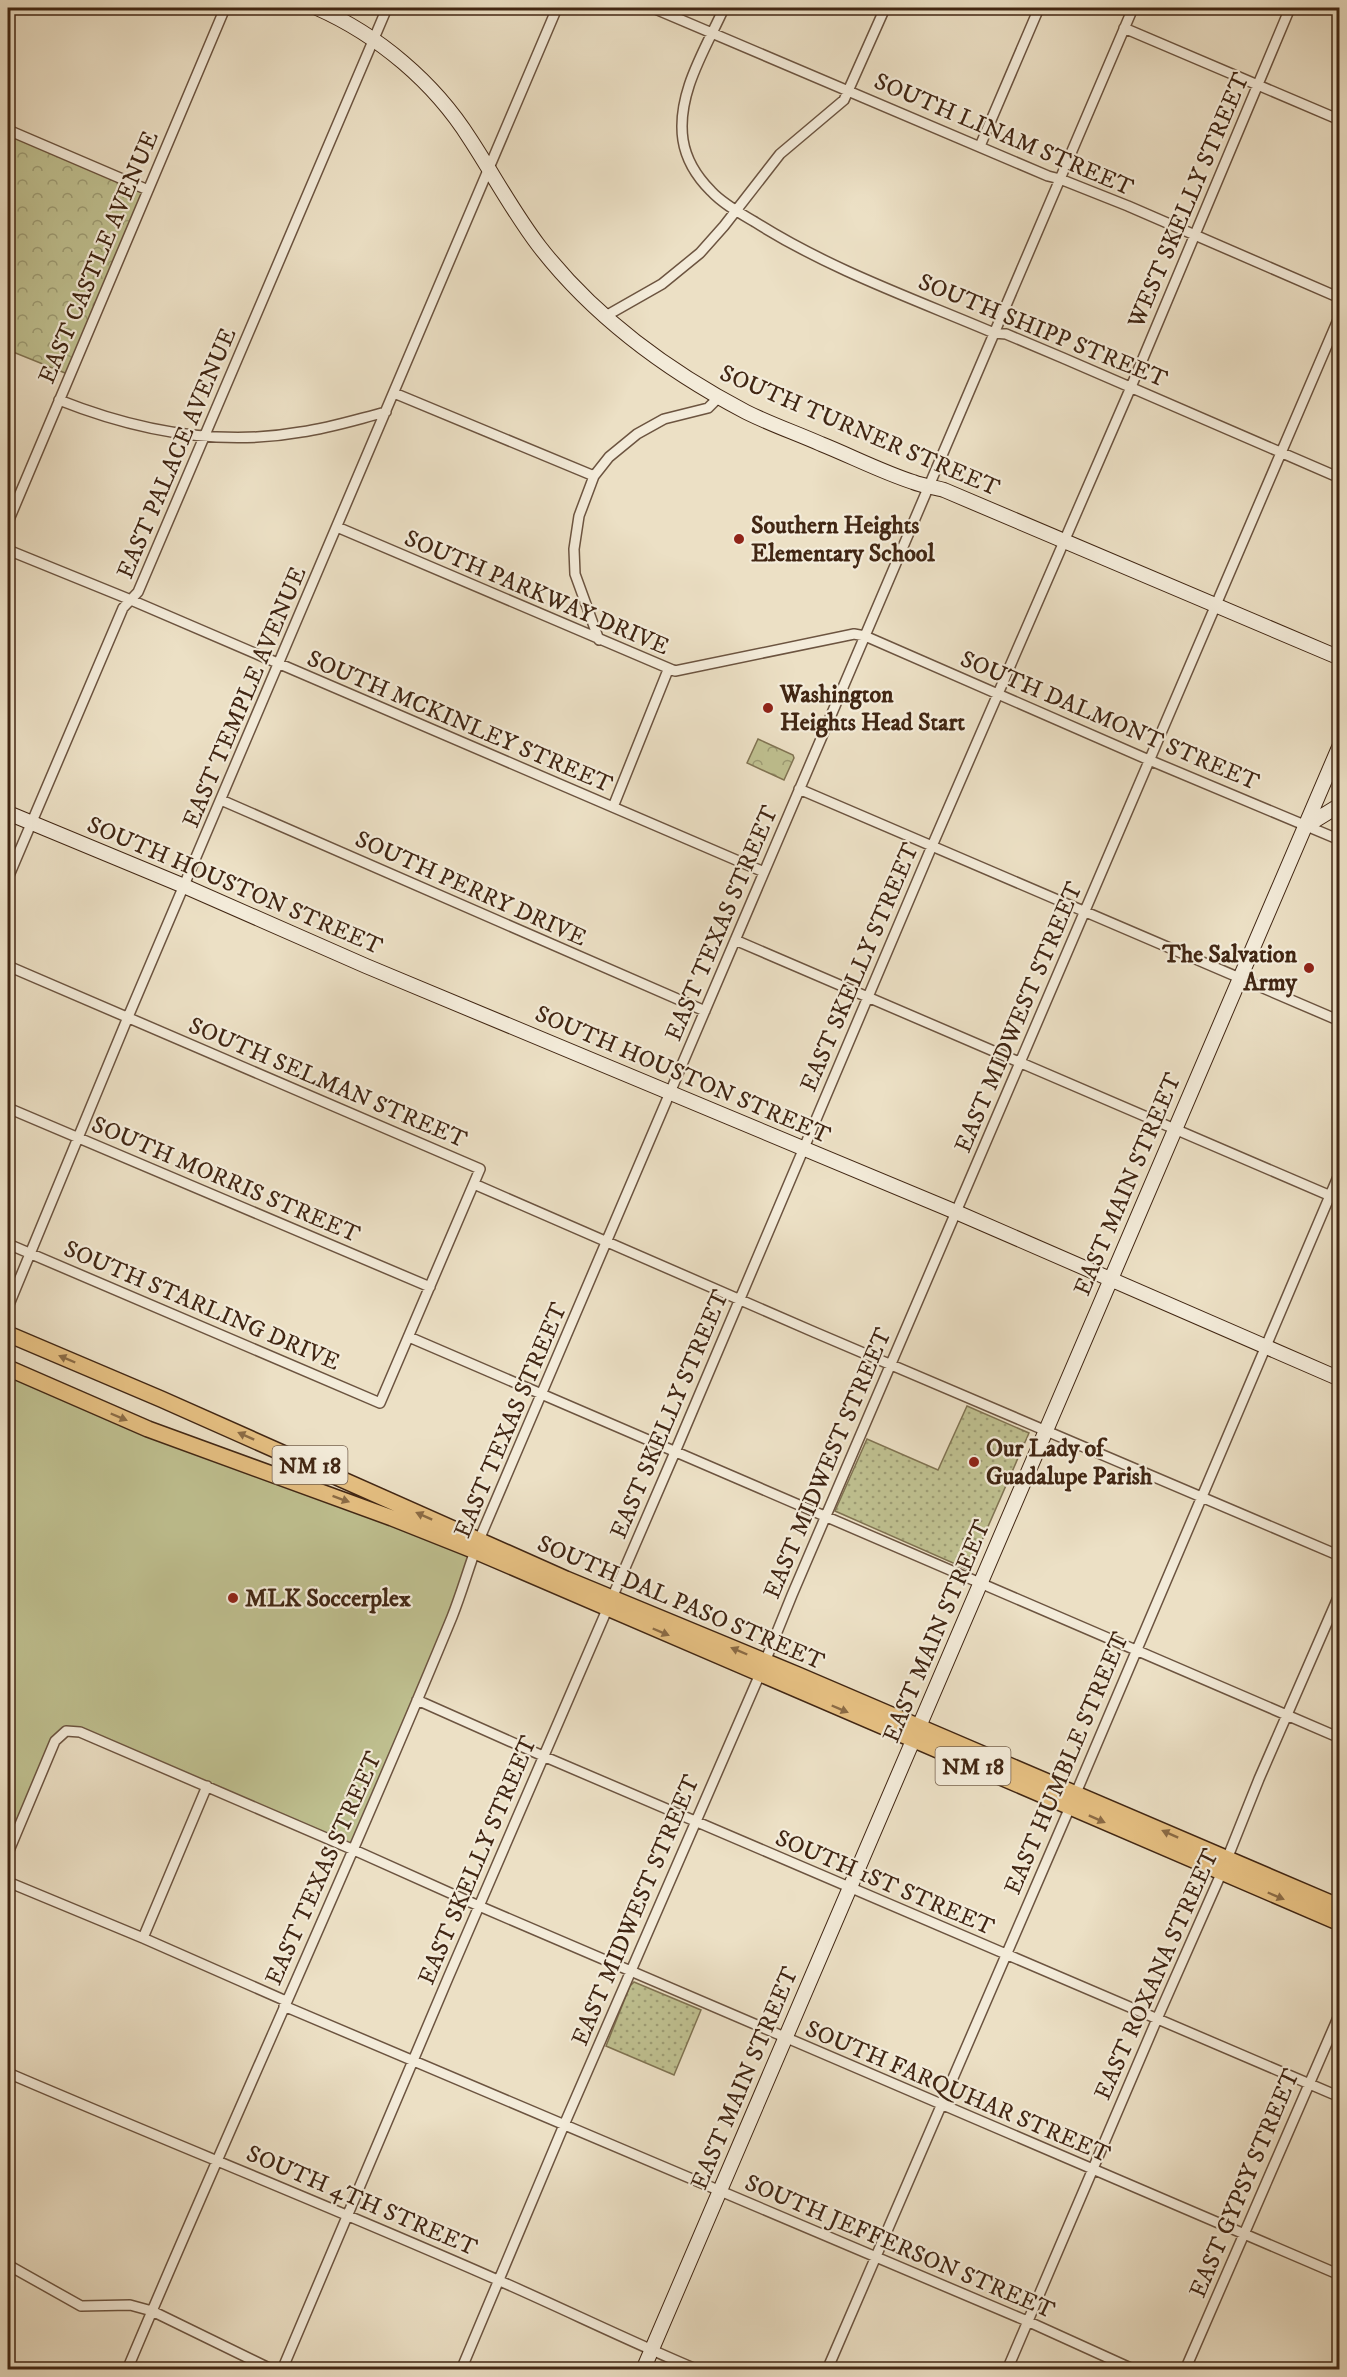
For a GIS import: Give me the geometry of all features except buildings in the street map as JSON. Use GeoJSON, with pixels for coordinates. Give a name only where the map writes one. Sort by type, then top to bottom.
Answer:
{"type":"FeatureCollection","features":[{"type":"Feature","properties":{"kind":"main road","name":"SOUTH DAL PASO STREET"},"geometry":{"type":"LineString","coordinates":[[8,1334],[161,1399],[477,1546],[1073,1800],[1227,1859],[1340,1907]]}},
{"type":"Feature","properties":{"kind":"main road","name":"SOUTH DAL PASO STREET"},"geometry":{"type":"LineString","coordinates":[[8,1368],[148,1429],[392,1518],[477,1546]]}},
{"type":"Feature","properties":{"kind":"main road","name":"SOUTH DAL PASO STREET"},"geometry":{"type":"LineString","coordinates":[[1073,1800],[1221,1874],[1340,1923]]}},
{"type":"Feature","properties":{"kind":"street","name":"EAST CASTLE AVENUE"},"geometry":{"type":"LineString","coordinates":[[8,522],[225,8]]}},
{"type":"Feature","properties":{"kind":"street","name":"SOUTH TURNER STREET"},"geometry":{"type":"LineString","coordinates":[[317,8],[348,22],[405,64],[469,137],[488,170],[539,246],[604,317],[668,366],[748,413],[913,483],[944,490],[1340,658]]}},
{"type":"Feature","properties":{"kind":"street","name":"EAST PALACE AVENUE"},"geometry":{"type":"LineString","coordinates":[[8,878],[123,608],[138,592],[387,8]]}},
{"type":"Feature","properties":{"kind":"street","name":"EAST TEMPLE AVENUE"},"geometry":{"type":"LineString","coordinates":[[8,1307],[128,1017],[557,8]]}},
{"type":"Feature","properties":{"kind":"street","name":"SOUTH LINAM STREET"},"geometry":{"type":"LineString","coordinates":[[653,8],[1340,298]]}},
{"type":"Feature","properties":{"kind":"street","name":"SOUTH SHIPP STREET"},"geometry":{"type":"LineString","coordinates":[[724,8],[686,95],[682,111],[683,140],[694,170],[712,193],[791,245],[994,333],[1006,334],[1131,387],[1340,478]]}},
{"type":"Feature","properties":{"kind":"street"},"geometry":{"type":"LineString","coordinates":[[604,317],[662,284],[700,253],[780,154],[844,100],[850,91],[885,8]]}},
{"type":"Feature","properties":{"kind":"street"},"geometry":{"type":"LineString","coordinates":[[980,146],[1039,8]]}},
{"type":"Feature","properties":{"kind":"street","name":"EAST TEXAS STREET"},"geometry":{"type":"LineString","coordinates":[[127,2370],[216,2159],[354,1850],[453,1614],[477,1546],[541,1394],[1133,8]]}},
{"type":"Feature","properties":{"kind":"street","name":"WEST SKELLY STREET"},"geometry":{"type":"LineString","coordinates":[[1065,541],[1290,8]]}},
{"type":"Feature","properties":{"kind":"street"},"geometry":{"type":"LineString","coordinates":[[1124,27],[1340,120]]}},
{"type":"Feature","properties":{"kind":"street"},"geometry":{"type":"LineString","coordinates":[[8,130],[148,190]]}},
{"type":"Feature","properties":{"kind":"street","name":"EAST MIDWEST STREET"},"geometry":{"type":"LineString","coordinates":[[461,2370],[1340,315]]}},
{"type":"Feature","properties":{"kind":"street"},"geometry":{"type":"LineString","coordinates":[[394,393],[594,476]]}},
{"type":"Feature","properties":{"kind":"street"},"geometry":{"type":"LineString","coordinates":[[599,640],[575,574],[574,549],[579,516],[594,476],[609,457],[637,434],[664,419],[708,408],[719,397]]}},
{"type":"Feature","properties":{"kind":"street"},"geometry":{"type":"LineString","coordinates":[[59,400],[137,427],[205,437],[244,438],[302,432],[386,412]]}},
{"type":"Feature","properties":{"kind":"street","name":"SOUTH PARKWAY DRIVE"},"geometry":{"type":"LineString","coordinates":[[337,527],[668,670],[681,671],[854,634],[865,636]]}},
{"type":"Feature","properties":{"kind":"street","name":"EAST SKELLY STREET"},"geometry":{"type":"LineString","coordinates":[[282,2370],[867,997],[1065,541]]}},
{"type":"Feature","properties":{"kind":"street","name":"SOUTH MCKINLEY STREET"},"geometry":{"type":"LineString","coordinates":[[8,550],[131,600],[764,872]]}},
{"type":"Feature","properties":{"kind":"street","name":"SOUTH DALMONT STREET"},"geometry":{"type":"LineString","coordinates":[[865,636],[1149,760],[1340,840]]}},
{"type":"Feature","properties":{"kind":"street"},"geometry":{"type":"LineString","coordinates":[[613,807],[668,670]]}},
{"type":"Feature","properties":{"kind":"street","name":"EAST MAIN STREET"},"geometry":{"type":"LineString","coordinates":[[643,2370],[1340,745]]}},
{"type":"Feature","properties":{"kind":"street"},"geometry":{"type":"LineString","coordinates":[[800,789],[1340,1021]]}},
{"type":"Feature","properties":{"kind":"street","name":"SOUTH PERRY DRIVE"},"geometry":{"type":"LineString","coordinates":[[221,800],[705,1011]]}},
{"type":"Feature","properties":{"kind":"street"},"geometry":{"type":"LineString","coordinates":[[1306,826],[1340,805]]}},
{"type":"Feature","properties":{"kind":"street","name":"SOUTH HOUSTON STREET"},"geometry":{"type":"LineString","coordinates":[[8,813],[670,1094],[956,1212],[1340,1379]]}},
{"type":"Feature","properties":{"kind":"street"},"geometry":{"type":"LineString","coordinates":[[735,940],[1340,1200]]}},
{"type":"Feature","properties":{"kind":"street","name":"SOUTH SELMAN STREET"},"geometry":{"type":"LineString","coordinates":[[8,966],[480,1168],[474,1184],[1046,1432],[1340,1556]]}},
{"type":"Feature","properties":{"kind":"street","name":"SOUTH MORRIS STREET"},"geometry":{"type":"LineString","coordinates":[[8,1108],[430,1287]]}},
{"type":"Feature","properties":{"kind":"street","name":"EAST HUMBLE STREET"},"geometry":{"type":"LineString","coordinates":[[827,2370],[1340,1172]]}},
{"type":"Feature","properties":{"kind":"street"},"geometry":{"type":"LineString","coordinates":[[474,1184],[409,1337],[1340,1738]]}},
{"type":"Feature","properties":{"kind":"street","name":"SOUTH STARLING DRIVE"},"geometry":{"type":"LineString","coordinates":[[8,1244],[380,1403],[409,1337]]}},
{"type":"Feature","properties":{"kind":"street","name":"EAST ROXANA STREET"},"geometry":{"type":"LineString","coordinates":[[1007,2370],[1340,1593]]}},
{"type":"Feature","properties":{"kind":"street","name":"SOUTH 1ST STREET"},"geometry":{"type":"LineString","coordinates":[[417,1700],[1340,2097]]}},
{"type":"Feature","properties":{"kind":"street","name":"SOUTH FARQUHAR STREET"},"geometry":{"type":"LineString","coordinates":[[8,1853],[55,1741],[66,1731],[80,1732],[478,1906],[1340,2275]]}},
{"type":"Feature","properties":{"kind":"street"},"geometry":{"type":"LineString","coordinates":[[143,1938],[207,1786]]}},
{"type":"Feature","properties":{"kind":"street","name":"SOUTH JEFFERSON STREET"},"geometry":{"type":"LineString","coordinates":[[8,1882],[143,1938],[412,2061],[1027,2321],[1135,2370]]}},
{"type":"Feature","properties":{"kind":"street","name":"EAST GYPSY STREET"},"geometry":{"type":"LineString","coordinates":[[1185,2370],[1340,2013]]}},
{"type":"Feature","properties":{"kind":"street","name":"SOUTH 4TH STREET"},"geometry":{"type":"LineString","coordinates":[[8,2073],[131,2126],[216,2159],[698,2370]]}},
{"type":"Feature","properties":{"kind":"street"},"geometry":{"type":"LineString","coordinates":[[8,2265],[81,2306],[130,2305],[152,2311],[273,2370]]}},
{"type":"Feature","properties":{"kind":"green space"},"geometry":{"type":"Polygon","coordinates":[[[8,130],[148,190],[70,375],[8,350],[8,130]]]}},
{"type":"Feature","properties":{"kind":"green space"},"geometry":{"type":"Polygon","coordinates":[[[758,739],[793,755],[794,758],[784,780],[747,763],[758,739]]]}},
{"type":"Feature","properties":{"kind":"green space","name":"MLK Soccerplex"},"geometry":{"type":"Polygon","coordinates":[[[8,1368],[475,1551],[354,1850],[80,1732],[61,1735],[8,1853],[8,1368]]]}},
{"type":"Feature","properties":{"kind":"green space"},"geometry":{"type":"Polygon","coordinates":[[[967,1406],[1029,1433],[969,1570],[835,1511],[867,1439],[938,1470],[967,1406]]]}},
{"type":"Feature","properties":{"kind":"green space"},"geometry":{"type":"Polygon","coordinates":[[[634,1982],[701,2010],[674,2075],[606,2046],[630,1986],[634,1982]]]}},
{"type":"Feature","properties":{"kind":"place","name":"Southern Heights Elementary School"},"geometry":{"type":"Point","coordinates":[739,539]}},
{"type":"Feature","properties":{"kind":"place","name":"Washington Heights Head Start"},"geometry":{"type":"Point","coordinates":[768,708]}},
{"type":"Feature","properties":{"kind":"place","name":"The Salvation Army"},"geometry":{"type":"Point","coordinates":[1309,968]}},
{"type":"Feature","properties":{"kind":"place","name":"Our Lady of Guadalupe Parish"},"geometry":{"type":"Point","coordinates":[974,1462]}},
{"type":"Feature","properties":{"kind":"place","name":"MLK Soccerplex"},"geometry":{"type":"Point","coordinates":[233,1598]}}]}
